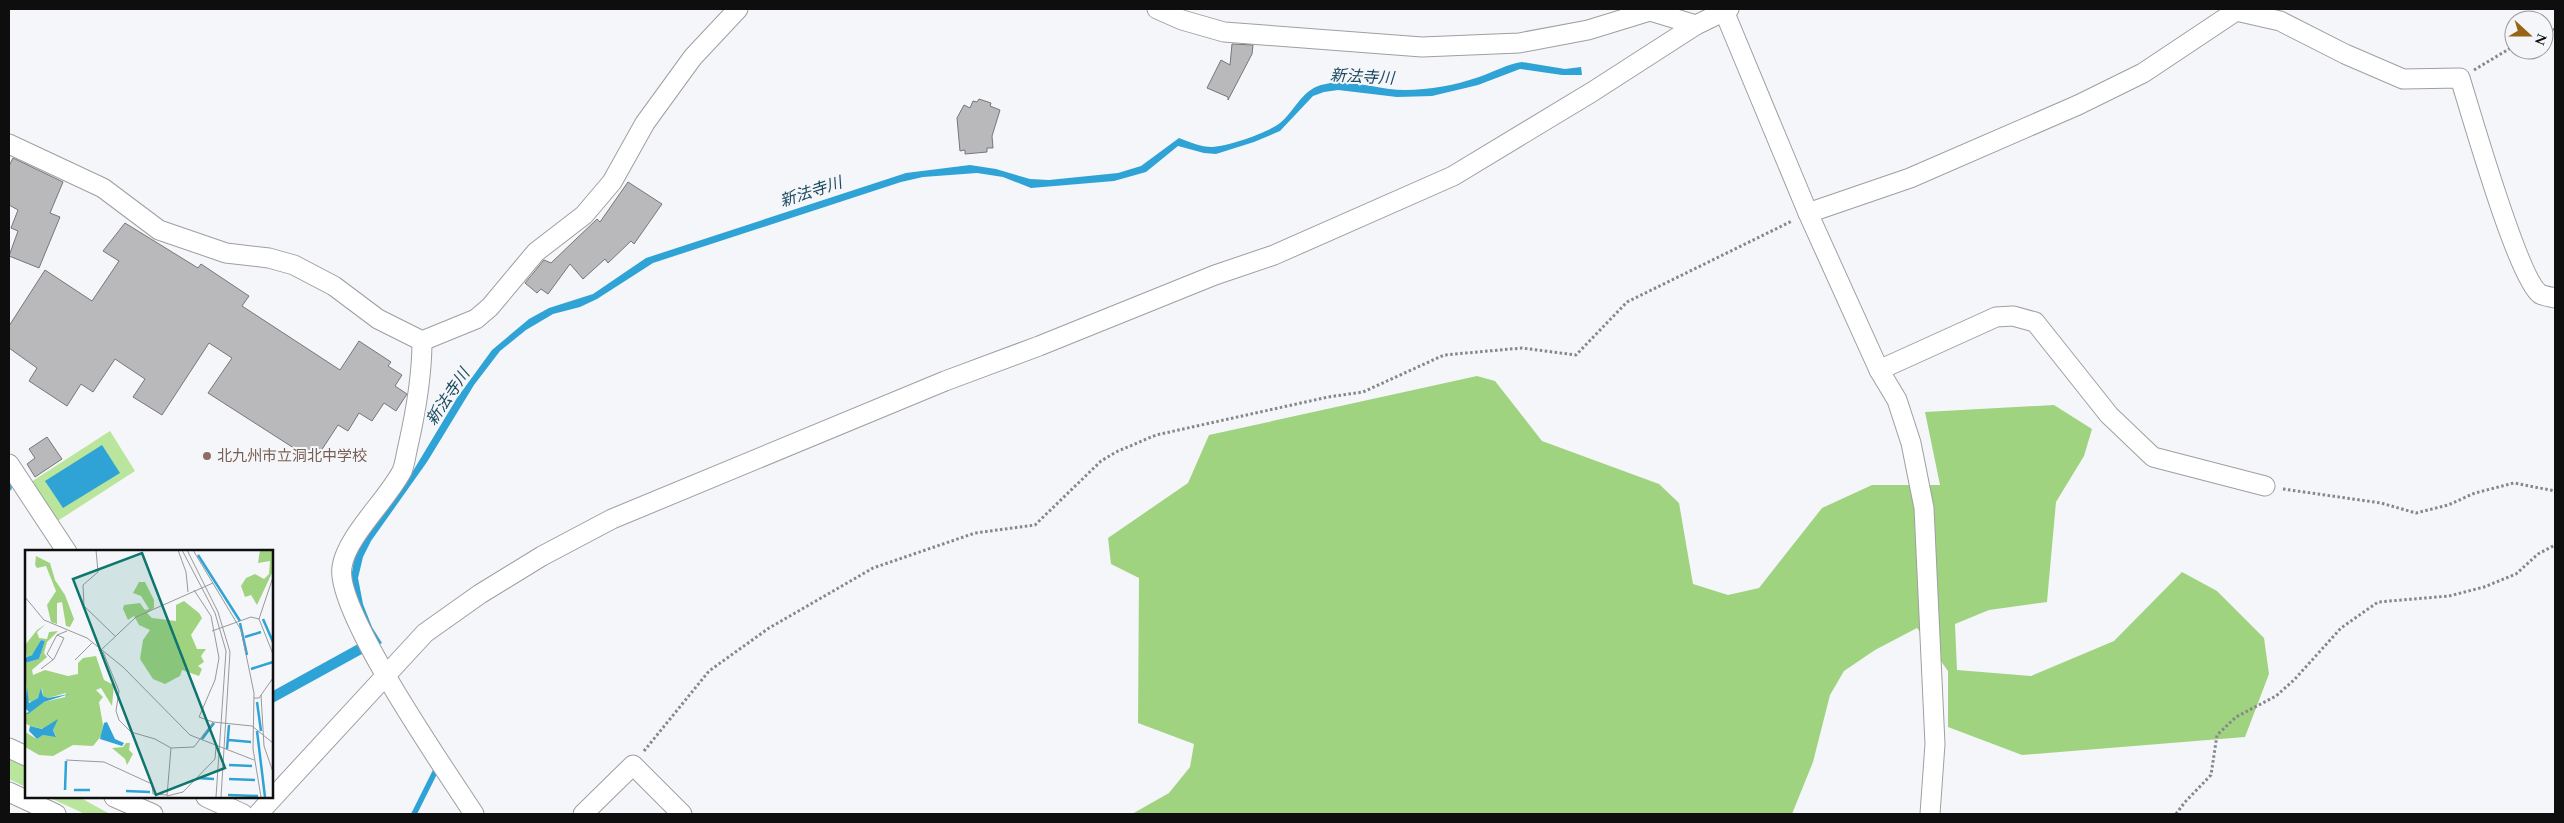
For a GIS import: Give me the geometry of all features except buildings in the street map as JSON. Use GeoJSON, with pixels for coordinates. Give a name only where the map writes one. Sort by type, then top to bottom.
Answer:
{"type":"FeatureCollection","features":[{"type":"Feature","properties":{"kind":"street"},"geometry":{"type":"LineString","coordinates":[[9,144],[103,188],[159,230],[226,253],[269,258],[294,265],[334,286],[378,319],[422,341],[476,319],[490,307],[536,252],[584,215],[612,182],[645,123],[693,57],[738,9]]}},
{"type":"Feature","properties":{"kind":"street"},"geometry":{"type":"LineString","coordinates":[[1157,9],[1182,20],[1224,32],[1413,46],[1519,43],[1588,30],[1650,11],[1696,25]]}},
{"type":"Feature","properties":{"kind":"street"},"geometry":{"type":"LineString","coordinates":[[258,814],[386,677],[425,632],[480,594],[542,556],[612,519],[945,381],[1039,346],[1215,275],[1274,255],[1385,207],[1461,171],[1592,92],[1696,25],[1726,10],[1808,213],[1879,370],[1897,400],[1911,443],[1924,508],[1935,744],[1930,814]]}},
{"type":"Feature","properties":{"kind":"street"},"geometry":{"type":"LineString","coordinates":[[1808,213],[1910,178],[2078,105],[2143,73],[2236,11],[2280,21],[2345,54],[2403,79],[2460,78],[2502,212],[2528,278],[2540,294],[2555,298]]}},
{"type":"Feature","properties":{"kind":"street"},"geometry":{"type":"LineString","coordinates":[[1879,370],[1996,317],[2013,316],[2035,322],[2109,416],[2153,457],[2265,486]]}},
{"type":"Feature","properties":{"kind":"street"},"geometry":{"type":"LineString","coordinates":[[422,341],[422,368],[416,414],[403,470],[353,539],[342,567],[344,591],[386,677],[474,814]]}},
{"type":"Feature","properties":{"kind":"street"},"geometry":{"type":"LineString","coordinates":[[9,464],[66,550]]}},
{"type":"Feature","properties":{"kind":"street"},"geometry":{"type":"LineString","coordinates":[[9,748],[25,756]]}},
{"type":"Feature","properties":{"kind":"street"},"geometry":{"type":"LineString","coordinates":[[583,814],[633,765],[682,814]]}},
{"type":"Feature","properties":{"kind":"street"},"geometry":{"type":"LineString","coordinates":[[9,792],[56,814]]}},
{"type":"Feature","properties":{"kind":"street"},"geometry":{"type":"LineString","coordinates":[[116,798],[153,814]]}},
{"type":"Feature","properties":{"kind":"street"},"geometry":{"type":"LineString","coordinates":[[208,798],[243,814]]}},
{"type":"Feature","properties":{"kind":"path"},"geometry":{"type":"LineString","coordinates":[[2460,78],[2504,52]]}},
{"type":"Feature","properties":{"kind":"path"},"geometry":{"type":"LineString","coordinates":[[633,765],[709,670],[769,628],[873,568],[975,533],[1035,525],[1102,461],[1116,452],[1156,435],[1328,397],[1364,392],[1444,355],[1522,348],[1576,355],[1627,302],[1762,238],[1808,213]]}},
{"type":"Feature","properties":{"kind":"path"},"geometry":{"type":"LineString","coordinates":[[2265,486],[2381,503],[2416,513],[2448,505],[2475,493],[2514,483],[2555,491]]}},
{"type":"Feature","properties":{"kind":"path"},"geometry":{"type":"LineString","coordinates":[[2176,814],[2184,802],[2211,775],[2217,735],[2236,717],[2276,696],[2294,680],[2322,646],[2348,622],[2378,602],[2449,596],[2484,587],[2516,574],[2538,554],[2555,545]]}},
{"type":"Feature","properties":{"kind":"green space"},"geometry":{"type":"Polygon","coordinates":[[[1477,376],[1495,381],[1542,441],[1659,484],[1679,503],[1693,584],[1728,595],[1759,588],[1822,508],[1872,485],[1940,485],[1925,412],[2054,405],[2092,429],[2084,456],[2056,502],[2047,602],[1989,610],[1955,624],[1957,670],[2031,676],[2114,641],[2182,572],[2217,591],[2264,638],[2269,674],[2245,737],[2022,755],[1948,727],[1948,671],[1917,628],[1875,650],[1844,671],[1830,695],[1813,762],[1792,814],[1132,814],[1169,793],[1190,767],[1194,744],[1138,723],[1139,578],[1111,564],[1108,538],[1188,483],[1209,435],[1477,376]]]}},
{"type":"Feature","properties":{"kind":"green space"},"geometry":{"type":"Polygon","coordinates":[[[110,431],[135,471],[56,522],[31,482],[110,431]]]}},
{"type":"Feature","properties":{"kind":"green space"},"geometry":{"type":"Polygon","coordinates":[[[9,759],[25,767],[25,787],[9,779],[9,759]]]}},
{"type":"Feature","properties":{"kind":"green space"},"geometry":{"type":"Polygon","coordinates":[[[50,798],[81,798],[110,814],[85,814],[50,798]]]}},
{"type":"Feature","properties":{"kind":"water"},"geometry":{"type":"Polygon","coordinates":[[[1522,62],[1565,69],[1581,67],[1582,75],[1562,75],[1520,69],[1478,85],[1432,96],[1397,97],[1338,90],[1324,92],[1313,96],[1280,131],[1254,142],[1216,154],[1178,146],[1146,172],[1114,181],[1031,188],[1003,177],[977,173],[923,177],[901,182],[653,263],[597,299],[580,307],[553,314],[526,330],[500,351],[474,385],[427,462],[371,541],[363,557],[358,578],[363,604],[372,627],[382,643],[272,703],[272,691],[369,638],[351,578],[354,560],[362,542],[413,471],[457,398],[492,350],[529,319],[549,308],[593,294],[646,258],[906,173],[970,165],[996,169],[1030,179],[1049,180],[1118,173],[1141,166],[1179,138],[1212,147],[1238,142],[1257,135],[1280,123],[1303,96],[1321,85],[1342,82],[1405,90],[1423,89],[1479,77],[1511,64],[1522,62]]]}},
{"type":"Feature","properties":{"kind":"water"},"geometry":{"type":"Polygon","coordinates":[[[102,445],[120,473],[63,508],[45,481],[102,445]]]}},
{"type":"Feature","properties":{"kind":"waterway"},"geometry":{"type":"LineString","coordinates":[[414,814],[436,770]]}},
{"type":"Feature","properties":{"kind":"place","name":"北九州市立洞北中学校"},"geometry":{"type":"Point","coordinates":[207,456]}},
{"type":"Feature","properties":{"kind":"water label","name":"新法寺川"},"geometry":{"type":"Point","coordinates":[1362,77]}},
{"type":"Feature","properties":{"kind":"water label","name":"新法寺川"},"geometry":{"type":"Point","coordinates":[811,192]}},
{"type":"Feature","properties":{"kind":"water label","name":"新法寺川"},"geometry":{"type":"Point","coordinates":[448,397]}}]}
